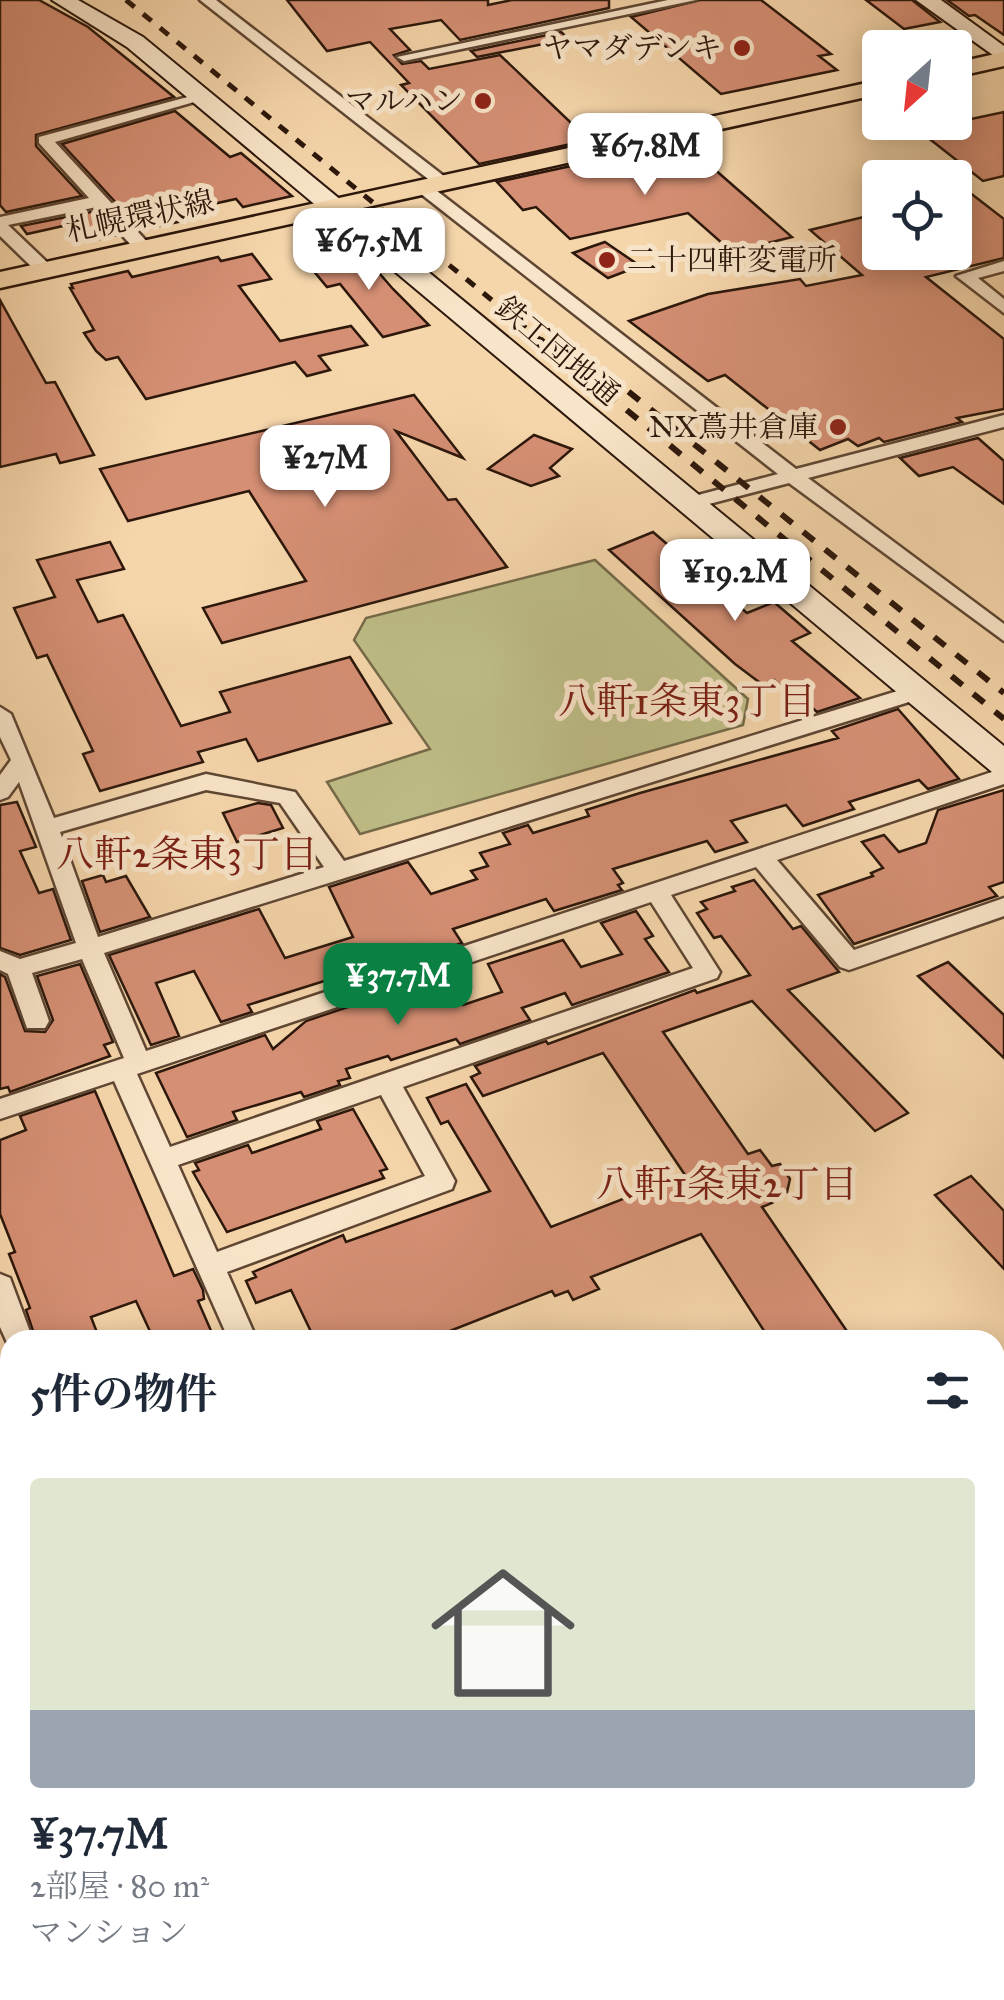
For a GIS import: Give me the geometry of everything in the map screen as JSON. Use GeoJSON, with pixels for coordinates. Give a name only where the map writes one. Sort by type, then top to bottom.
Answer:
{"type":"FeatureCollection","features":[{"type":"Feature","properties":{"kind":"main road"},"geometry":{"type":"LineString","coordinates":[[972,66],[1004,58]]}},
{"type":"Feature","properties":{"kind":"main road","name":"札幌環状線"},"geometry":{"type":"LineString","coordinates":[[0,280],[862,91]]}},
{"type":"Feature","properties":{"kind":"street","name":"鉄工団地通"},"geometry":{"type":"LineString","coordinates":[[63,0],[135,42],[1004,764]]}},
{"type":"Feature","properties":{"kind":"street"},"geometry":{"type":"LineString","coordinates":[[206,0],[791,476],[1004,634]]}},
{"type":"Feature","properties":{"kind":"street"},"geometry":{"type":"LineString","coordinates":[[404,57],[689,0]]}},
{"type":"Feature","properties":{"kind":"street"},"geometry":{"type":"LineString","coordinates":[[927,0],[1004,58]]}},
{"type":"Feature","properties":{"kind":"street"},"geometry":{"type":"LineString","coordinates":[[144,249],[45,140],[200,98]]}},
{"type":"Feature","properties":{"kind":"street"},"geometry":{"type":"LineString","coordinates":[[44,270],[3,234],[100,201]]}},
{"type":"Feature","properties":{"kind":"street"},"geometry":{"type":"LineString","coordinates":[[1004,266],[965,276],[1004,308]]}},
{"type":"Feature","properties":{"kind":"street"},"geometry":{"type":"LineString","coordinates":[[690,503],[1004,422]]}},
{"type":"Feature","properties":{"kind":"street"},"geometry":{"type":"LineString","coordinates":[[36,1021],[9,964],[90,948],[917,692]]}},
{"type":"Feature","properties":{"kind":"street"},"geometry":{"type":"LineString","coordinates":[[0,716],[22,760],[47,828],[162,1160],[239,1330]]}},
{"type":"Feature","properties":{"kind":"street"},"geometry":{"type":"LineString","coordinates":[[0,792],[22,760]]}},
{"type":"Feature","properties":{"kind":"street"},"geometry":{"type":"LineString","coordinates":[[0,1109],[1004,776]]}},
{"type":"Feature","properties":{"kind":"street"},"geometry":{"type":"LineString","coordinates":[[47,828],[206,782],[249,787],[286,797],[338,870]]}},
{"type":"Feature","properties":{"kind":"street"},"geometry":{"type":"LineString","coordinates":[[762,858],[849,961],[1004,907]]}},
{"type":"Feature","properties":{"kind":"street"},"geometry":{"type":"LineString","coordinates":[[162,1160],[708,972],[657,893]]}},
{"type":"Feature","properties":{"kind":"street"},"geometry":{"type":"LineString","coordinates":[[210,1266],[442,1181],[387,1082]]}},
{"type":"Feature","properties":{"kind":"street"},"geometry":{"type":"LineString","coordinates":[[0,1286],[15,1330]]}},
{"type":"Feature","properties":{"kind":"shaded area"},"geometry":{"type":"Polygon","coordinates":[[[595,560],[748,699],[743,725],[360,834],[327,782],[430,749],[354,640],[366,618],[595,560]]]}},
{"type":"Feature","properties":{"kind":"building"},"geometry":{"type":"Polygon","coordinates":[[[0,0],[39,0],[88,27],[174,97],[36,135],[36,146],[82,196],[6,212],[0,205],[0,0]]]}},
{"type":"Feature","properties":{"kind":"building"},"geometry":{"type":"Polygon","coordinates":[[[287,0],[488,0],[488,5],[512,0],[609,0],[609,8],[460,40],[441,20],[390,29],[410,50],[394,55],[402,64],[421,61],[429,69],[500,55],[589,140],[479,164],[401,85],[409,83],[370,42],[327,51],[287,0]]]}},
{"type":"Feature","properties":{"kind":"building"},"geometry":{"type":"Polygon","coordinates":[[[700,0],[761,0],[831,54],[819,56],[837,70],[721,94],[631,17],[700,0]]]}},
{"type":"Feature","properties":{"kind":"building"},"geometry":{"type":"Polygon","coordinates":[[[866,0],[912,0],[940,22],[904,29],[866,0]]]}},
{"type":"Feature","properties":{"kind":"building"},"geometry":{"type":"Polygon","coordinates":[[[947,0],[1004,0],[1004,35],[975,15],[969,16],[947,0]]]}},
{"type":"Feature","properties":{"kind":"building"},"geometry":{"type":"Polygon","coordinates":[[[561,32],[569,39],[477,57],[471,51],[561,32]]]}},
{"type":"Feature","properties":{"kind":"building"},"geometry":{"type":"Polygon","coordinates":[[[175,111],[230,157],[241,153],[292,196],[243,207],[236,199],[181,211],[188,220],[141,230],[62,144],[175,111]]]}},
{"type":"Feature","properties":{"kind":"building"},"geometry":{"type":"Polygon","coordinates":[[[1004,112],[1004,176],[983,181],[972,172],[972,160],[956,160],[931,140],[972,140],[972,119],[1004,112]]]}},
{"type":"Feature","properties":{"kind":"building"},"geometry":{"type":"Polygon","coordinates":[[[689,147],[792,237],[732,252],[688,213],[570,239],[536,207],[523,210],[497,182],[608,158],[615,164],[689,147]]]}},
{"type":"Feature","properties":{"kind":"building"},"geometry":{"type":"Polygon","coordinates":[[[972,194],[1004,219],[1004,258],[972,266],[972,194]]]}},
{"type":"Feature","properties":{"kind":"building"},"geometry":{"type":"Polygon","coordinates":[[[96,211],[117,235],[95,240],[81,222],[27,234],[21,226],[96,211]]]}},
{"type":"Feature","properties":{"kind":"building"},"geometry":{"type":"Polygon","coordinates":[[[862,217],[862,270],[955,270],[926,277],[1004,339],[1004,409],[957,418],[962,422],[884,442],[879,438],[858,446],[848,439],[820,450],[725,375],[708,381],[629,321],[708,294],[800,279],[806,286],[862,275],[810,230],[862,217]]]}},
{"type":"Feature","properties":{"kind":"building","name":"二十四軒変電所"},"geometry":{"type":"Polygon","coordinates":[[[605,242],[640,266],[608,278],[573,253],[605,242]]]}},
{"type":"Feature","properties":{"kind":"building"},"geometry":{"type":"Polygon","coordinates":[[[360,251],[429,325],[383,337],[340,284],[327,287],[307,263],[360,251]]]}},
{"type":"Feature","properties":{"kind":"building"},"geometry":{"type":"Polygon","coordinates":[[[252,254],[271,279],[239,286],[280,341],[351,326],[367,345],[319,356],[330,370],[307,376],[295,362],[146,399],[118,357],[106,360],[84,333],[94,330],[71,284],[128,271],[132,277],[218,257],[221,261],[252,254]]]}},
{"type":"Feature","properties":{"kind":"building"},"geometry":{"type":"Polygon","coordinates":[[[0,300],[46,383],[55,382],[94,455],[60,463],[56,454],[0,467],[0,300]]]}},
{"type":"Feature","properties":{"kind":"building"},"geometry":{"type":"Polygon","coordinates":[[[414,395],[463,458],[396,431],[448,500],[456,499],[507,567],[222,643],[203,608],[306,581],[249,491],[128,521],[100,469],[414,395]]]}},
{"type":"Feature","properties":{"kind":"building"},"geometry":{"type":"Polygon","coordinates":[[[534,435],[572,449],[550,468],[559,476],[531,486],[488,469],[534,435]]]}},
{"type":"Feature","properties":{"kind":"building"},"geometry":{"type":"Polygon","coordinates":[[[978,438],[1004,461],[1004,504],[953,467],[919,476],[900,458],[978,438]]]}},
{"type":"Feature","properties":{"kind":"building"},"geometry":{"type":"Polygon","coordinates":[[[653,532],[747,613],[774,602],[810,633],[792,641],[860,698],[817,712],[787,685],[782,687],[774,680],[763,685],[735,664],[609,550],[653,532]]]}},
{"type":"Feature","properties":{"kind":"building"},"geometry":{"type":"Polygon","coordinates":[[[110,542],[124,569],[77,580],[98,622],[123,615],[181,726],[230,712],[220,692],[350,657],[391,723],[258,761],[246,739],[198,752],[203,762],[100,791],[83,754],[93,751],[47,655],[37,658],[14,608],[55,597],[37,560],[110,542]]]}},
{"type":"Feature","properties":{"kind":"building"},"geometry":{"type":"Polygon","coordinates":[[[898,709],[959,779],[928,789],[919,780],[849,802],[854,809],[803,826],[786,805],[731,821],[747,842],[715,852],[707,841],[613,869],[623,883],[618,885],[622,890],[554,911],[546,899],[453,929],[462,943],[360,976],[372,966],[248,1005],[252,1012],[221,1022],[194,971],[156,983],[179,1036],[151,1045],[109,955],[259,909],[285,958],[353,937],[329,887],[408,862],[431,894],[477,879],[471,871],[488,866],[480,853],[510,844],[503,833],[528,825],[533,833],[589,816],[586,810],[640,793],[838,738],[832,731],[898,709]]]}},
{"type":"Feature","properties":{"kind":"building"},"geometry":{"type":"Polygon","coordinates":[[[1004,790],[1004,882],[989,887],[997,896],[854,944],[818,895],[873,876],[871,873],[883,868],[862,842],[884,835],[899,852],[926,843],[938,810],[1004,790]]]}},
{"type":"Feature","properties":{"kind":"building"},"geometry":{"type":"Polygon","coordinates":[[[17,802],[36,847],[20,851],[39,893],[53,889],[71,940],[20,955],[0,948],[0,805],[17,802]]]}},
{"type":"Feature","properties":{"kind":"building"},"geometry":{"type":"Polygon","coordinates":[[[258,803],[271,805],[283,828],[237,842],[223,813],[258,803]]]}},
{"type":"Feature","properties":{"kind":"building"},"geometry":{"type":"Polygon","coordinates":[[[103,875],[106,882],[126,876],[150,917],[100,932],[82,881],[103,875]]]}},
{"type":"Feature","properties":{"kind":"building"},"geometry":{"type":"Polygon","coordinates":[[[754,880],[793,929],[801,926],[839,972],[788,990],[908,1113],[875,1131],[752,1001],[663,1032],[748,1154],[760,1150],[772,1166],[780,1164],[790,1179],[787,1192],[769,1199],[772,1203],[762,1207],[846,1330],[763,1330],[701,1234],[591,1277],[599,1289],[573,1300],[568,1291],[555,1296],[552,1291],[453,1330],[310,1330],[291,1290],[256,1303],[246,1281],[256,1277],[253,1272],[343,1235],[346,1242],[490,1191],[448,1121],[441,1124],[427,1098],[466,1084],[551,1227],[685,1175],[603,1053],[483,1096],[471,1077],[480,1073],[475,1066],[546,1041],[548,1044],[695,990],[697,993],[750,975],[721,936],[714,938],[697,913],[707,909],[701,902],[735,891],[732,887],[754,880]]]}},
{"type":"Feature","properties":{"kind":"building"},"geometry":{"type":"Polygon","coordinates":[[[636,911],[653,936],[645,939],[669,972],[572,1005],[565,993],[522,1008],[530,1020],[460,1044],[456,1039],[391,1060],[388,1056],[346,1069],[350,1078],[338,1081],[340,1085],[233,1112],[237,1120],[187,1137],[156,1073],[265,1035],[273,1049],[306,1021],[444,975],[463,1005],[502,992],[488,964],[563,940],[581,967],[622,954],[601,923],[636,911]]]}},
{"type":"Feature","properties":{"kind":"building"},"geometry":{"type":"Polygon","coordinates":[[[948,962],[1004,1015],[1004,1058],[918,976],[948,962]]]}},
{"type":"Feature","properties":{"kind":"building"},"geometry":{"type":"Polygon","coordinates":[[[80,964],[113,1042],[104,1045],[110,1056],[10,1092],[8,1087],[0,1089],[0,974],[5,977],[25,1031],[45,1032],[53,1020],[37,976],[80,964]]]}},
{"type":"Feature","properties":{"kind":"building"},"geometry":{"type":"Polygon","coordinates":[[[95,1091],[174,1276],[193,1269],[203,1290],[204,1299],[198,1301],[211,1330],[149,1330],[136,1301],[91,1317],[96,1330],[33,1330],[26,1310],[30,1308],[9,1254],[15,1252],[0,1214],[0,1140],[26,1130],[20,1116],[95,1091]]]}},
{"type":"Feature","properties":{"kind":"building"},"geometry":{"type":"Polygon","coordinates":[[[353,1109],[387,1169],[380,1171],[384,1178],[227,1232],[193,1172],[199,1170],[195,1163],[248,1145],[252,1153],[321,1129],[317,1121],[353,1109]]]}},
{"type":"Feature","properties":{"kind":"building"},"geometry":{"type":"Polygon","coordinates":[[[971,1176],[1004,1211],[1004,1269],[935,1195],[971,1176]]]}},
{"type":"Feature","properties":{"kind":"railway"},"geometry":{"type":"LineString","coordinates":[[126,0],[543,342]]}},
{"type":"Feature","properties":{"kind":"railway"},"geometry":{"type":"LineString","coordinates":[[539,320],[566,342]]}},
{"type":"Feature","properties":{"kind":"railway"},"geometry":{"type":"LineString","coordinates":[[540,339],[1004,719]]}},
{"type":"Feature","properties":{"kind":"railway"},"geometry":{"type":"LineString","coordinates":[[563,339],[1004,693]]}},
{"type":"Feature","properties":{"kind":"place","name":"ヤマダデンキ"},"geometry":{"type":"Point","coordinates":[742,48]}},
{"type":"Feature","properties":{"kind":"place","name":"マルハン"},"geometry":{"type":"Point","coordinates":[483,101]}},
{"type":"Feature","properties":{"kind":"place","name":"二十四軒変電所"},"geometry":{"type":"Point","coordinates":[607,260]}},
{"type":"Feature","properties":{"kind":"place","name":"NX蔦井倉庫"},"geometry":{"type":"Point","coordinates":[838,427]}},
{"type":"Feature","properties":{"kind":"district","name":"八軒1条東3丁目"},"geometry":{"type":"Point","coordinates":[687,701]}},
{"type":"Feature","properties":{"kind":"district","name":"八軒2条東3丁目"},"geometry":{"type":"Point","coordinates":[187,854]}},
{"type":"Feature","properties":{"kind":"district","name":"八軒1条東2丁目"},"geometry":{"type":"Point","coordinates":[727,1184]}}]}
